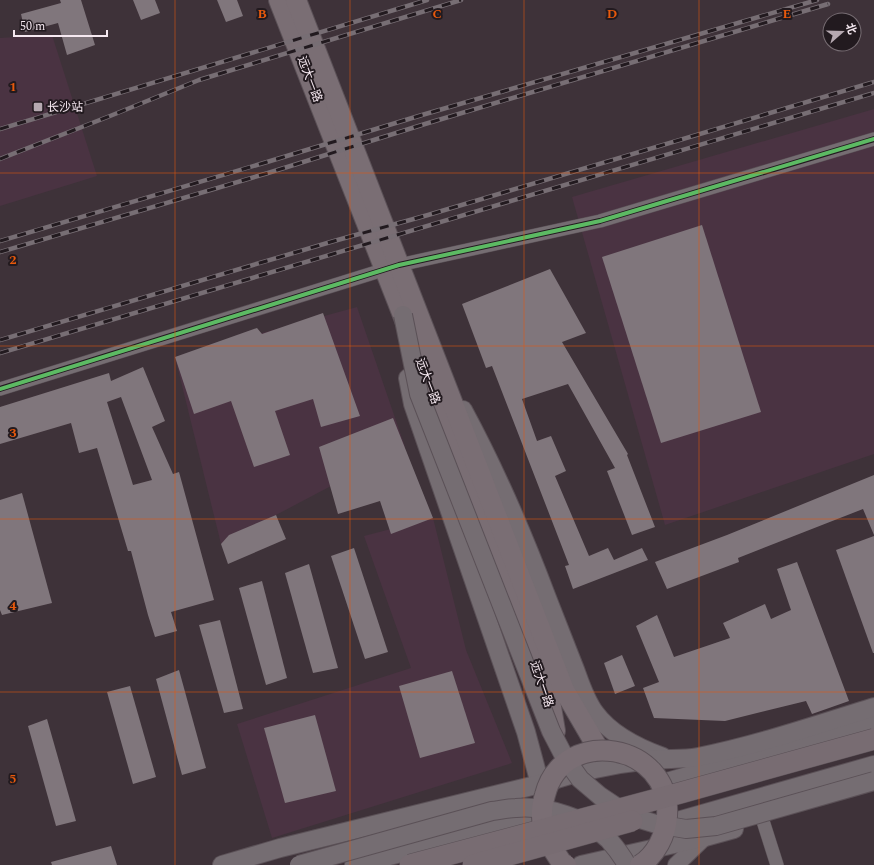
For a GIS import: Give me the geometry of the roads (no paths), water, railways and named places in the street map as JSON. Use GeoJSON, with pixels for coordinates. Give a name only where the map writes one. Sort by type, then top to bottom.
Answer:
{"type":"FeatureCollection","features":[{"type":"Feature","properties":{"kind":"highway"},"geometry":{"type":"LineString","coordinates":[[410,865],[680,793],[874,739]]}},
{"type":"Feature","properties":{"kind":"highway"},"geometry":{"type":"LineString","coordinates":[[472,865],[874,753]]}},
{"type":"Feature","properties":{"kind":"main road","name":"远大一路"},"geometry":{"type":"LineString","coordinates":[[279,0],[391,271],[438,364],[564,690],[599,750]]}},
{"type":"Feature","properties":{"kind":"main road","name":"远大一路"},"geometry":{"type":"LineString","coordinates":[[296,0],[391,271],[403,315],[550,701],[561,767]]}},
{"type":"Feature","properties":{"kind":"main road"},"geometry":{"type":"LineString","coordinates":[[391,271],[413,404],[526,732],[540,784]]}},
{"type":"Feature","properties":{"kind":"main road"},"geometry":{"type":"LineString","coordinates":[[403,315],[419,394],[551,731],[565,758],[580,779],[600,796],[630,816],[656,824],[686,829],[716,826],[874,781]]}},
{"type":"Feature","properties":{"kind":"main road"},"geometry":{"type":"LineString","coordinates":[[438,364],[482,445],[525,540],[586,696],[595,713],[609,728],[628,742],[640,749],[665,758]]}},
{"type":"Feature","properties":{"kind":"main road"},"geometry":{"type":"LineString","coordinates":[[222,865],[280,848],[540,784],[563,776],[596,768],[622,763],[665,758],[696,757],[736,749],[874,707]]}},
{"type":"Feature","properties":{"kind":"main road"},"geometry":{"type":"LineString","coordinates":[[660,784],[874,722]]}},
{"type":"Feature","properties":{"kind":"main road"},"geometry":{"type":"LineString","coordinates":[[299,865],[492,811],[517,808],[542,809],[555,812],[594,828],[638,865],[651,855],[658,846],[664,835],[666,824],[667,803],[660,784],[645,765],[635,758],[623,753],[611,750],[599,750],[585,753],[572,759],[561,767],[552,778],[542,803],[542,817],[544,830],[548,841],[562,863],[566,865]]}},
{"type":"Feature","properties":{"kind":"main road"},"geometry":{"type":"LineString","coordinates":[[666,824],[874,765]]}},
{"type":"Feature","properties":{"kind":"main road"},"geometry":{"type":"LineString","coordinates":[[581,865],[705,837],[874,790]]}},
{"type":"Feature","properties":{"kind":"main road"},"geometry":{"type":"LineString","coordinates":[[354,865],[542,817]]}},
{"type":"Feature","properties":{"kind":"street"},"geometry":{"type":"LineString","coordinates":[[0,389],[391,271],[600,221],[874,139]]}},
{"type":"Feature","properties":{"kind":"street"},"geometry":{"type":"LineString","coordinates":[[763,821],[777,865]]}},
{"type":"Feature","properties":{"kind":"street"},"geometry":{"type":"LineString","coordinates":[[676,865],[705,837]]}},
{"type":"Feature","properties":{"kind":"railway"},"geometry":{"type":"LineString","coordinates":[[0,129],[427,0]]}},
{"type":"Feature","properties":{"kind":"railway"},"geometry":{"type":"LineString","coordinates":[[0,159],[199,80],[461,0]]}},
{"type":"Feature","properties":{"kind":"railway"},"geometry":{"type":"LineString","coordinates":[[0,241],[422,115],[817,0]]}},
{"type":"Feature","properties":{"kind":"railway"},"geometry":{"type":"LineString","coordinates":[[0,252],[268,173],[425,124],[828,4]]}},
{"type":"Feature","properties":{"kind":"railway"},"geometry":{"type":"LineString","coordinates":[[0,340],[334,241],[428,215],[874,82]]}},
{"type":"Feature","properties":{"kind":"railway"},"geometry":{"type":"LineString","coordinates":[[0,353],[874,93]]}},
{"type":"Feature","properties":{"kind":"place","name":"长沙站"},"geometry":{"type":"Point","coordinates":[38,107]}}]}
